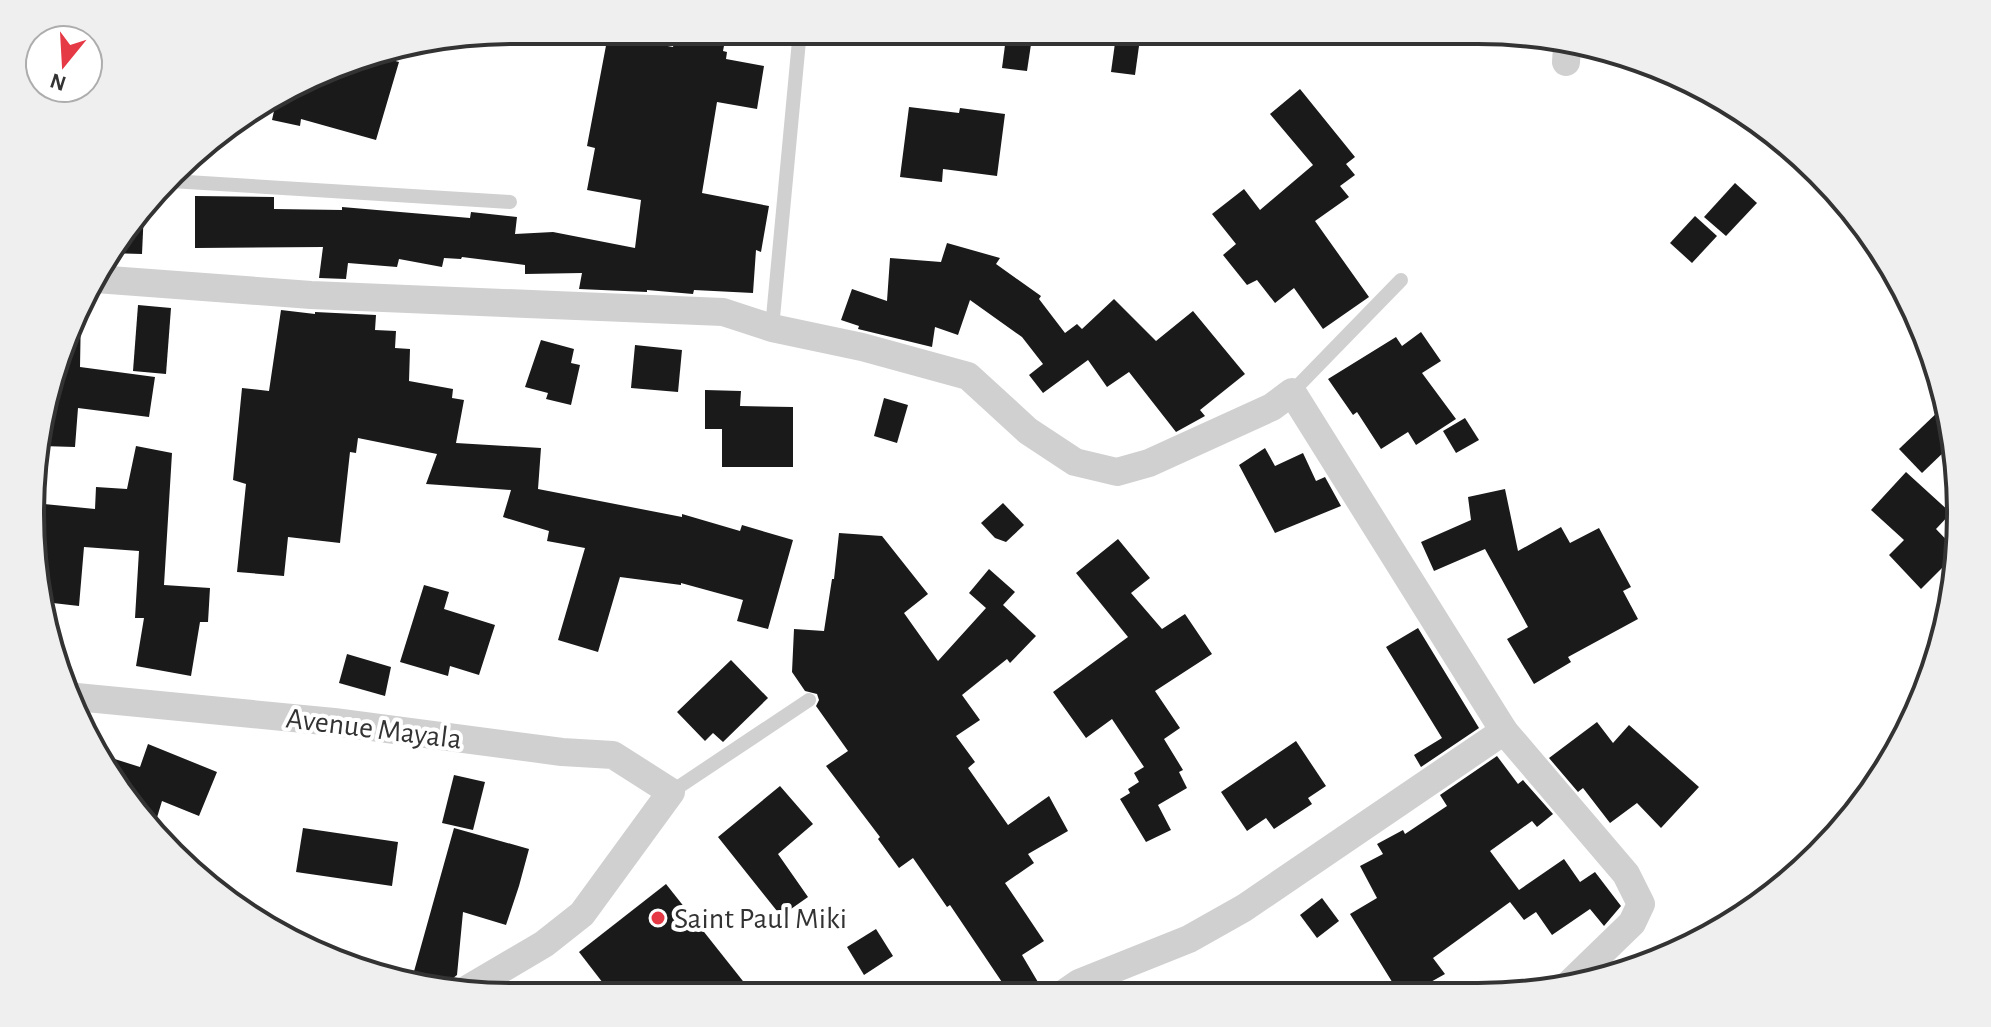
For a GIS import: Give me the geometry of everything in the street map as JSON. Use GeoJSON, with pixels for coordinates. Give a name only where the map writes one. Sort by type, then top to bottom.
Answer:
{"type":"FeatureCollection","features":[{"type":"Feature","properties":{"kind":"street"},"geometry":{"type":"LineString","coordinates":[[107,280],[311,295],[723,312],[772,328],[862,347],[968,376],[1028,431],[1075,462],[1117,472],[1149,463],[1272,407],[1292,392],[1504,731],[1626,874],[1641,904],[1632,923],[1583,971]]}},
{"type":"Feature","properties":{"kind":"street","name":"Avenue Mayala"},"geometry":{"type":"LineString","coordinates":[[82,698],[334,722],[562,752],[613,755],[671,792]]}},
{"type":"Feature","properties":{"kind":"street"},"geometry":{"type":"LineString","coordinates":[[1079,983],[1189,939],[1244,908],[1504,731]]}},
{"type":"Feature","properties":{"kind":"street"},"geometry":{"type":"LineString","coordinates":[[480,982],[544,944],[582,914],[671,792]]}},
{"type":"Feature","properties":{"kind":"lane"},"geometry":{"type":"LineString","coordinates":[[772,328],[799,44]]}},
{"type":"Feature","properties":{"kind":"lane"},"geometry":{"type":"LineString","coordinates":[[182,182],[510,202]]}},
{"type":"Feature","properties":{"kind":"lane"},"geometry":{"type":"LineString","coordinates":[[1292,392],[1401,280]]}},
{"type":"Feature","properties":{"kind":"lane"},"geometry":{"type":"LineString","coordinates":[[671,792],[809,700]]}},
{"type":"Feature","properties":{"kind":"building"},"geometry":{"type":"Polygon","coordinates":[[[606,44],[673,47],[674,44],[724,44],[726,59],[764,66],[757,109],[717,102],[702,193],[769,206],[761,252],[756,250],[753,293],[579,289],[582,273],[525,274],[525,265],[462,257],[444,258],[442,267],[399,259],[397,267],[348,263],[346,279],[319,278],[323,247],[195,248],[195,196],[274,197],[274,209],[342,210],[342,207],[470,218],[471,212],[517,217],[515,234],[553,232],[635,248],[641,200],[587,190],[595,148],[587,146],[606,44]]]}},
{"type":"Feature","properties":{"kind":"building"},"geometry":{"type":"Polygon","coordinates":[[[1005,44],[1031,44],[1027,71],[1002,68],[1005,44]]]}},
{"type":"Feature","properties":{"kind":"building"},"geometry":{"type":"Polygon","coordinates":[[[1115,44],[1139,46],[1135,75],[1111,72],[1115,44]]]}},
{"type":"Feature","properties":{"kind":"building"},"geometry":{"type":"Polygon","coordinates":[[[392,60],[399,62],[376,140],[301,119],[300,126],[272,120],[274,111],[334,80],[392,60]]]}},
{"type":"Feature","properties":{"kind":"building"},"geometry":{"type":"Polygon","coordinates":[[[1300,89],[1355,157],[1346,164],[1355,175],[1340,186],[1349,197],[1315,221],[1369,297],[1323,329],[1294,288],[1275,303],[1257,280],[1247,285],[1223,255],[1236,244],[1212,214],[1244,189],[1260,210],[1313,165],[1270,114],[1300,89]]]}},
{"type":"Feature","properties":{"kind":"building"},"geometry":{"type":"Polygon","coordinates":[[[909,107],[959,113],[960,108],[1005,114],[997,176],[943,169],[942,182],[900,177],[909,107]]]}},
{"type":"Feature","properties":{"kind":"building"},"geometry":{"type":"Polygon","coordinates":[[[1735,183],[1757,203],[1726,236],[1704,217],[1735,183]]]}},
{"type":"Feature","properties":{"kind":"building"},"geometry":{"type":"Polygon","coordinates":[[[1695,216],[1717,236],[1692,263],[1670,243],[1695,216]]]}},
{"type":"Feature","properties":{"kind":"building"},"geometry":{"type":"Polygon","coordinates":[[[143,225],[142,254],[123,253],[143,225]]]}},
{"type":"Feature","properties":{"kind":"building"},"geometry":{"type":"Polygon","coordinates":[[[947,243],[1000,258],[996,264],[1041,296],[1039,299],[1065,333],[1077,324],[1082,329],[1114,299],[1156,341],[1193,311],[1245,374],[1200,410],[1205,416],[1176,432],[1129,372],[1107,387],[1088,360],[1043,393],[1029,375],[1043,364],[1022,337],[970,300],[958,335],[935,327],[932,347],[858,329],[859,326],[841,320],[852,289],[887,301],[890,258],[941,262],[947,243]]]}},
{"type":"Feature","properties":{"kind":"building"},"geometry":{"type":"Polygon","coordinates":[[[138,305],[171,308],[166,374],[133,371],[138,305]]]}},
{"type":"Feature","properties":{"kind":"building"},"geometry":{"type":"Polygon","coordinates":[[[281,310],[376,315],[375,330],[396,331],[395,348],[410,349],[409,381],[453,389],[452,398],[464,400],[456,443],[541,448],[538,489],[682,517],[682,514],[740,531],[742,525],[793,540],[768,629],[737,621],[743,600],[681,583],[620,577],[598,652],[558,640],[585,548],[547,541],[549,531],[503,517],[511,490],[426,484],[437,454],[358,438],[356,453],[350,452],[340,543],[288,537],[284,576],[237,572],[246,484],[233,480],[242,388],[269,391],[281,310]]]}},
{"type":"Feature","properties":{"kind":"building"},"geometry":{"type":"Polygon","coordinates":[[[1421,332],[1441,361],[1422,373],[1456,419],[1416,445],[1408,432],[1381,449],[1357,412],[1353,415],[1328,379],[1396,337],[1402,346],[1421,332]]]}},
{"type":"Feature","properties":{"kind":"building"},"geometry":{"type":"Polygon","coordinates":[[[81,333],[80,367],[155,377],[149,417],[78,408],[75,447],[49,446],[60,392],[81,333]]]}},
{"type":"Feature","properties":{"kind":"building"},"geometry":{"type":"Polygon","coordinates":[[[541,340],[574,349],[571,363],[580,365],[571,405],[546,399],[548,393],[525,387],[541,340]]]}},
{"type":"Feature","properties":{"kind":"building"},"geometry":{"type":"Polygon","coordinates":[[[635,345],[682,350],[678,392],[631,388],[635,345]]]}},
{"type":"Feature","properties":{"kind":"building"},"geometry":{"type":"Polygon","coordinates":[[[705,390],[741,391],[740,406],[793,407],[793,467],[722,467],[722,429],[705,429],[705,390]]]}},
{"type":"Feature","properties":{"kind":"building"},"geometry":{"type":"Polygon","coordinates":[[[884,398],[908,405],[897,443],[874,436],[884,398]]]}},
{"type":"Feature","properties":{"kind":"building"},"geometry":{"type":"Polygon","coordinates":[[[1936,414],[1943,453],[1922,473],[1899,449],[1936,414]]]}},
{"type":"Feature","properties":{"kind":"building"},"geometry":{"type":"Polygon","coordinates":[[[1465,418],[1479,440],[1456,453],[1443,431],[1465,418]]]}},
{"type":"Feature","properties":{"kind":"building"},"geometry":{"type":"Polygon","coordinates":[[[136,446],[172,453],[164,585],[210,588],[208,622],[200,622],[191,676],[136,666],[144,618],[135,618],[139,551],[84,547],[79,606],[53,603],[45,544],[44,504],[95,509],[96,487],[127,489],[136,446]]]}},
{"type":"Feature","properties":{"kind":"building"},"geometry":{"type":"Polygon","coordinates":[[[1265,448],[1275,466],[1303,453],[1316,481],[1325,477],[1341,506],[1275,533],[1239,465],[1265,448]]]}},
{"type":"Feature","properties":{"kind":"building"},"geometry":{"type":"Polygon","coordinates":[[[1906,472],[1947,509],[1947,517],[1936,529],[1946,540],[1944,566],[1921,589],[1889,555],[1904,540],[1871,510],[1906,472]]]}},
{"type":"Feature","properties":{"kind":"building"},"geometry":{"type":"Polygon","coordinates":[[[1505,489],[1518,551],[1561,527],[1570,543],[1599,528],[1631,587],[1623,591],[1638,619],[1568,657],[1571,662],[1534,684],[1507,639],[1528,627],[1485,549],[1434,571],[1421,542],[1471,520],[1468,497],[1505,489]]]}},
{"type":"Feature","properties":{"kind":"building"},"geometry":{"type":"Polygon","coordinates":[[[1003,503],[1024,525],[1006,542],[995,538],[981,523],[1003,503]]]}},
{"type":"Feature","properties":{"kind":"building"},"geometry":{"type":"Polygon","coordinates":[[[839,533],[882,536],[928,594],[904,613],[938,661],[986,608],[969,593],[989,569],[1015,592],[1003,605],[1036,636],[1010,663],[1007,659],[962,695],[980,720],[956,736],[975,762],[968,768],[1008,825],[1049,796],[1068,831],[1028,854],[1034,863],[1005,883],[1044,941],[1022,955],[1039,983],[1003,983],[950,905],[947,907],[913,858],[899,868],[878,839],[880,837],[826,766],[848,751],[816,706],[819,700],[817,694],[805,691],[792,672],[794,629],[824,631],[839,533]]]}},
{"type":"Feature","properties":{"kind":"building"},"geometry":{"type":"Polygon","coordinates":[[[1118,539],[1150,578],[1131,593],[1162,629],[1185,614],[1212,654],[1155,691],[1180,728],[1164,739],[1183,770],[1179,772],[1187,788],[1158,805],[1171,830],[1146,842],[1120,799],[1139,782],[1134,773],[1144,767],[1112,719],[1086,738],[1053,692],[1128,637],[1076,573],[1118,539]]]}},
{"type":"Feature","properties":{"kind":"building"},"geometry":{"type":"Polygon","coordinates":[[[424,585],[449,592],[444,609],[495,625],[479,675],[450,666],[448,676],[400,662],[424,585]]]}},
{"type":"Feature","properties":{"kind":"building"},"geometry":{"type":"Polygon","coordinates":[[[1418,628],[1479,728],[1421,767],[1414,755],[1442,738],[1386,647],[1418,628]]]}},
{"type":"Feature","properties":{"kind":"building"},"geometry":{"type":"Polygon","coordinates":[[[347,654],[391,667],[385,696],[339,683],[347,654]]]}},
{"type":"Feature","properties":{"kind":"building"},"geometry":{"type":"Polygon","coordinates":[[[731,660],[768,698],[723,742],[713,733],[705,741],[677,712],[731,660]]]}},
{"type":"Feature","properties":{"kind":"building"},"geometry":{"type":"Polygon","coordinates":[[[1597,722],[1613,743],[1629,725],[1699,787],[1661,828],[1637,803],[1610,823],[1583,788],[1578,792],[1549,758],[1597,722]]]}},
{"type":"Feature","properties":{"kind":"building"},"geometry":{"type":"Polygon","coordinates":[[[1296,741],[1326,786],[1308,798],[1312,804],[1274,829],[1266,818],[1247,831],[1221,792],[1296,741]]]}},
{"type":"Feature","properties":{"kind":"building"},"geometry":{"type":"Polygon","coordinates":[[[148,744],[217,772],[199,816],[162,801],[157,818],[114,759],[140,767],[148,744]]]}},
{"type":"Feature","properties":{"kind":"building"},"geometry":{"type":"Polygon","coordinates":[[[1497,756],[1518,784],[1523,780],[1553,814],[1537,827],[1532,821],[1490,851],[1519,890],[1564,859],[1580,882],[1595,872],[1621,906],[1604,926],[1590,909],[1552,935],[1536,912],[1524,920],[1510,902],[1433,958],[1445,974],[1429,983],[1393,983],[1350,914],[1377,898],[1360,866],[1383,854],[1377,844],[1403,830],[1405,834],[1447,806],[1440,795],[1497,756]]]}},
{"type":"Feature","properties":{"kind":"building"},"geometry":{"type":"Polygon","coordinates":[[[454,775],[485,782],[473,830],[442,823],[454,775]]]}},
{"type":"Feature","properties":{"kind":"building"},"geometry":{"type":"Polygon","coordinates":[[[780,786],[813,824],[778,854],[808,897],[781,916],[718,837],[780,786]]]}},
{"type":"Feature","properties":{"kind":"building"},"geometry":{"type":"Polygon","coordinates":[[[303,828],[398,842],[392,886],[296,872],[303,828]]]}},
{"type":"Feature","properties":{"kind":"building"},"geometry":{"type":"Polygon","coordinates":[[[454,828],[529,849],[506,925],[463,912],[457,975],[452,979],[414,972],[454,828]]]}},
{"type":"Feature","properties":{"kind":"building","name":"Saint Paul Miki"},"geometry":{"type":"Polygon","coordinates":[[[666,884],[744,983],[603,983],[579,952],[666,884]]]}},
{"type":"Feature","properties":{"kind":"building"},"geometry":{"type":"Polygon","coordinates":[[[1322,898],[1339,921],[1317,938],[1300,915],[1322,898]]]}},
{"type":"Feature","properties":{"kind":"building"},"geometry":{"type":"Polygon","coordinates":[[[876,929],[893,956],[864,975],[847,947],[876,929]]]}},
{"type":"Feature","properties":{"kind":"place","name":"Saint Paul Miki"},"geometry":{"type":"Point","coordinates":[658,918]}}]}
